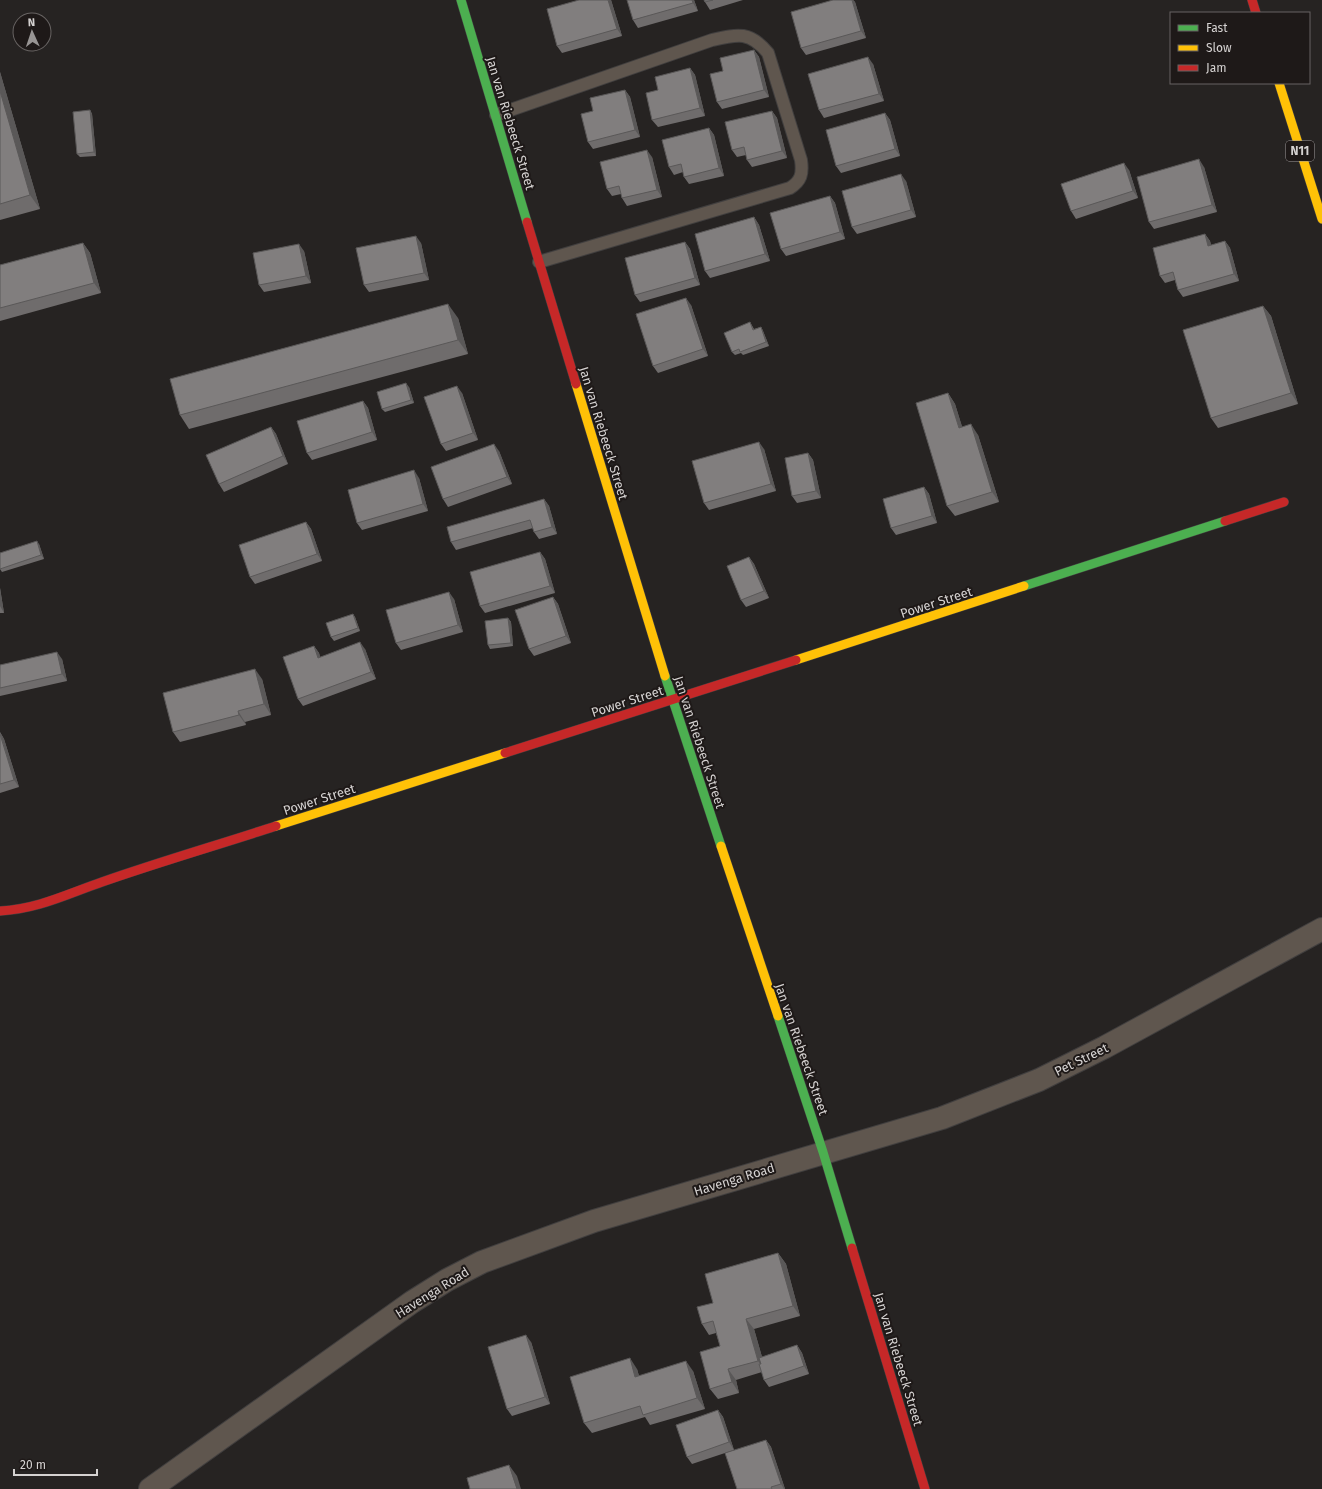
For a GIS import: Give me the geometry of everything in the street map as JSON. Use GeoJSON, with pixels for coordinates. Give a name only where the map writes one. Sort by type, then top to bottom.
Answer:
{"type":"FeatureCollection","features":[{"type":"Feature","properties":{"kind":"main road","name":"Jan van Riebeeck Street"},"geometry":{"type":"LineString","coordinates":[[461,0],[672,700],[823,1152],[925,1489]]}},
{"type":"Feature","properties":{"kind":"main road"},"geometry":{"type":"LineString","coordinates":[[1252,0],[1256,12]]}},
{"type":"Feature","properties":{"kind":"main road","name":"N11"},"geometry":{"type":"LineString","coordinates":[[1279,84],[1322,218]]}},
{"type":"Feature","properties":{"kind":"main road","name":"Power Street"},"geometry":{"type":"LineString","coordinates":[[0,911],[10,911],[43,904],[109,880],[1284,502]]}},
{"type":"Feature","properties":{"kind":"street","name":"Pet Street"},"geometry":{"type":"LineString","coordinates":[[823,1152],[942,1118],[1039,1080],[1105,1048],[1322,929]]}},
{"type":"Feature","properties":{"kind":"street","name":"Havenga Road"},"geometry":{"type":"LineString","coordinates":[[150,1489],[412,1302],[447,1280],[482,1262],[594,1221],[823,1152]]}},
{"type":"Feature","properties":{"kind":"lane"},"geometry":{"type":"LineString","coordinates":[[496,115],[712,40],[740,35],[750,37],[759,42],[768,53],[801,160],[801,178],[790,188],[539,262]]}},
{"type":"Feature","properties":{"kind":"building"},"geometry":{"type":"Polygon","coordinates":[[[579,0],[608,0],[617,29],[557,46],[547,9],[579,0]]]}},
{"type":"Feature","properties":{"kind":"building"},"geometry":{"type":"Polygon","coordinates":[[[627,0],[692,0],[693,3],[633,20],[627,0]]]}},
{"type":"Feature","properties":{"kind":"building"},"geometry":{"type":"Polygon","coordinates":[[[833,0],[852,0],[861,31],[801,48],[791,12],[833,0]]]}},
{"type":"Feature","properties":{"kind":"building"},"geometry":{"type":"Polygon","coordinates":[[[754,50],[764,90],[717,102],[710,74],[723,71],[720,58],[754,50]]]}},
{"type":"Feature","properties":{"kind":"building"},"geometry":{"type":"Polygon","coordinates":[[[868,57],[879,94],[819,110],[808,74],[868,57]]]}},
{"type":"Feature","properties":{"kind":"building"},"geometry":{"type":"Polygon","coordinates":[[[690,68],[700,108],[652,120],[646,93],[658,90],[655,77],[690,68]]]}},
{"type":"Feature","properties":{"kind":"building"},"geometry":{"type":"Polygon","coordinates":[[[625,90],[635,130],[588,142],[581,114],[593,111],[590,98],[625,90]]]}},
{"type":"Feature","properties":{"kind":"building"},"geometry":{"type":"Polygon","coordinates":[[[0,91],[30,195],[0,204],[0,91]]]}},
{"type":"Feature","properties":{"kind":"building"},"geometry":{"type":"Polygon","coordinates":[[[90,110],[94,152],[77,154],[73,112],[90,110]]]}},
{"type":"Feature","properties":{"kind":"building"},"geometry":{"type":"Polygon","coordinates":[[[772,111],[782,151],[747,160],[744,147],[732,150],[725,122],[772,111]]]}},
{"type":"Feature","properties":{"kind":"building"},"geometry":{"type":"Polygon","coordinates":[[[885,113],[895,149],[836,166],[826,130],[885,113]]]}},
{"type":"Feature","properties":{"kind":"building"},"geometry":{"type":"Polygon","coordinates":[[[709,128],[719,168],[684,177],[681,164],[669,167],[662,140],[709,128]]]}},
{"type":"Feature","properties":{"kind":"building"},"geometry":{"type":"Polygon","coordinates":[[[647,150],[657,190],[622,198],[619,186],[607,189],[600,162],[647,150]]]}},
{"type":"Feature","properties":{"kind":"building"},"geometry":{"type":"Polygon","coordinates":[[[1199,159],[1212,205],[1149,222],[1137,177],[1199,159]]]}},
{"type":"Feature","properties":{"kind":"building"},"geometry":{"type":"Polygon","coordinates":[[[1124,163],[1133,191],[1071,211],[1061,184],[1124,163]]]}},
{"type":"Feature","properties":{"kind":"building"},"geometry":{"type":"Polygon","coordinates":[[[901,174],[911,210],[852,227],[842,191],[901,174]]]}},
{"type":"Feature","properties":{"kind":"building"},"geometry":{"type":"Polygon","coordinates":[[[830,196],[840,232],[781,249],[770,213],[830,196]]]}},
{"type":"Feature","properties":{"kind":"building"},"geometry":{"type":"Polygon","coordinates":[[[754,217],[765,254],[705,271],[695,234],[754,217]]]}},
{"type":"Feature","properties":{"kind":"building"},"geometry":{"type":"Polygon","coordinates":[[[1205,234],[1208,246],[1225,241],[1234,274],[1178,290],[1173,272],[1160,276],[1153,248],[1205,234]]]}},
{"type":"Feature","properties":{"kind":"building"},"geometry":{"type":"Polygon","coordinates":[[[416,236],[424,273],[364,285],[356,248],[416,236]]]}},
{"type":"Feature","properties":{"kind":"building"},"geometry":{"type":"Polygon","coordinates":[[[685,242],[695,278],[635,295],[625,258],[685,242]]]}},
{"type":"Feature","properties":{"kind":"building"},"geometry":{"type":"Polygon","coordinates":[[[83,243],[94,283],[0,308],[0,265],[83,243]]]}},
{"type":"Feature","properties":{"kind":"building"},"geometry":{"type":"Polygon","coordinates":[[[299,244],[306,276],[259,285],[253,253],[299,244]]]}},
{"type":"Feature","properties":{"kind":"building"},"geometry":{"type":"Polygon","coordinates":[[[686,298],[703,349],[653,366],[636,314],[686,298]]]}},
{"type":"Feature","properties":{"kind":"building"},"geometry":{"type":"Polygon","coordinates":[[[448,304],[458,340],[180,415],[170,379],[448,304]]]}},
{"type":"Feature","properties":{"kind":"building"},"geometry":{"type":"Polygon","coordinates":[[[1263,306],[1291,393],[1211,418],[1183,330],[1263,306]]]}},
{"type":"Feature","properties":{"kind":"building"},"geometry":{"type":"Polygon","coordinates":[[[750,322],[753,330],[761,327],[766,342],[740,352],[739,349],[732,352],[724,333],[750,322]]]}},
{"type":"Feature","properties":{"kind":"building"},"geometry":{"type":"Polygon","coordinates":[[[406,383],[411,400],[382,409],[377,392],[406,383]]]}},
{"type":"Feature","properties":{"kind":"building"},"geometry":{"type":"Polygon","coordinates":[[[457,386],[473,433],[441,444],[424,397],[457,386]]]}},
{"type":"Feature","properties":{"kind":"building"},"geometry":{"type":"Polygon","coordinates":[[[948,393],[959,428],[971,424],[992,492],[947,506],[916,403],[948,393]]]}},
{"type":"Feature","properties":{"kind":"building"},"geometry":{"type":"Polygon","coordinates":[[[363,401],[372,432],[307,453],[297,421],[363,401]]]}},
{"type":"Feature","properties":{"kind":"building"},"geometry":{"type":"Polygon","coordinates":[[[271,427],[283,456],[219,484],[206,455],[271,427]]]}},
{"type":"Feature","properties":{"kind":"building"},"geometry":{"type":"Polygon","coordinates":[[[759,442],[771,484],[704,503],[692,461],[759,442]]]}},
{"type":"Feature","properties":{"kind":"building"},"geometry":{"type":"Polygon","coordinates":[[[494,444],[507,477],[443,499],[431,467],[494,444]]]}},
{"type":"Feature","properties":{"kind":"building"},"geometry":{"type":"Polygon","coordinates":[[[808,453],[816,491],[792,496],[785,458],[808,453]]]}},
{"type":"Feature","properties":{"kind":"building"},"geometry":{"type":"Polygon","coordinates":[[[414,470],[423,504],[357,523],[348,490],[414,470]]]}},
{"type":"Feature","properties":{"kind":"building"},"geometry":{"type":"Polygon","coordinates":[[[924,487],[932,516],[891,528],[883,499],[924,487]]]}},
{"type":"Feature","properties":{"kind":"building"},"geometry":{"type":"Polygon","coordinates":[[[544,499],[552,527],[534,532],[530,520],[451,542],[447,527],[544,499]]]}},
{"type":"Feature","properties":{"kind":"building"},"geometry":{"type":"Polygon","coordinates":[[[306,522],[317,554],[250,577],[239,545],[306,522]]]}},
{"type":"Feature","properties":{"kind":"building"},"geometry":{"type":"Polygon","coordinates":[[[37,541],[41,555],[0,569],[0,553],[37,541]]]}},
{"type":"Feature","properties":{"kind":"building"},"geometry":{"type":"Polygon","coordinates":[[[540,552],[550,586],[480,606],[470,572],[540,552]]]}},
{"type":"Feature","properties":{"kind":"building"},"geometry":{"type":"Polygon","coordinates":[[[749,557],[764,591],[741,600],[727,566],[749,557]]]}},
{"type":"Feature","properties":{"kind":"building"},"geometry":{"type":"Polygon","coordinates":[[[449,592],[458,625],[396,643],[386,610],[449,592]]]}},
{"type":"Feature","properties":{"kind":"building"},"geometry":{"type":"Polygon","coordinates":[[[553,597],[566,636],[529,649],[515,610],[553,597]]]}},
{"type":"Feature","properties":{"kind":"building"},"geometry":{"type":"Polygon","coordinates":[[[353,614],[358,628],[331,637],[326,623],[353,614]]]}},
{"type":"Feature","properties":{"kind":"building"},"geometry":{"type":"Polygon","coordinates":[[[508,618],[511,643],[488,645],[485,621],[508,618]]]}},
{"type":"Feature","properties":{"kind":"building"},"geometry":{"type":"Polygon","coordinates":[[[360,642],[371,672],[298,699],[283,657],[314,646],[318,658],[360,642]]]}},
{"type":"Feature","properties":{"kind":"building"},"geometry":{"type":"Polygon","coordinates":[[[57,652],[62,674],[0,688],[0,665],[57,652]]]}},
{"type":"Feature","properties":{"kind":"building"},"geometry":{"type":"Polygon","coordinates":[[[255,669],[264,704],[238,711],[239,715],[173,732],[163,693],[255,669]]]}},
{"type":"Feature","properties":{"kind":"building"},"geometry":{"type":"Polygon","coordinates":[[[0,734],[14,780],[0,784],[0,734]]]}},
{"type":"Feature","properties":{"kind":"building"},"geometry":{"type":"Polygon","coordinates":[[[778,1253],[793,1306],[746,1319],[758,1361],[728,1369],[732,1382],[710,1389],[700,1352],[720,1346],[713,1321],[702,1324],[697,1307],[713,1303],[705,1274],[778,1253]]]}},
{"type":"Feature","properties":{"kind":"building"},"geometry":{"type":"Polygon","coordinates":[[[526,1335],[545,1397],[507,1409],[488,1347],[526,1335]]]}},
{"type":"Feature","properties":{"kind":"building"},"geometry":{"type":"Polygon","coordinates":[[[797,1345],[804,1366],[764,1380],[759,1364],[761,1364],[759,1358],[797,1345]]]}},
{"type":"Feature","properties":{"kind":"building"},"geometry":{"type":"Polygon","coordinates":[[[630,1358],[635,1377],[686,1361],[697,1398],[643,1415],[640,1406],[584,1423],[570,1377],[630,1358]]]}},
{"type":"Feature","properties":{"kind":"building"},"geometry":{"type":"Polygon","coordinates":[[[718,1410],[729,1442],[687,1457],[676,1425],[718,1410]]]}},
{"type":"Feature","properties":{"kind":"building"},"geometry":{"type":"Polygon","coordinates":[[[766,1440],[781,1484],[771,1487],[772,1489],[737,1489],[725,1453],[766,1440]]]}},
{"type":"Feature","properties":{"kind":"building"},"geometry":{"type":"Polygon","coordinates":[[[509,1465],[517,1489],[470,1489],[467,1478],[509,1465]]]}},
{"type":"Feature","properties":{"kind":"traffic: fast"},"geometry":{"type":"LineString","coordinates":[[461,0],[527,222]]}},
{"type":"Feature","properties":{"kind":"traffic: fast"},"geometry":{"type":"LineString","coordinates":[[1024,586],[1225,521]]}},
{"type":"Feature","properties":{"kind":"traffic: fast"},"geometry":{"type":"LineString","coordinates":[[665,676],[721,846]]}},
{"type":"Feature","properties":{"kind":"traffic: fast"},"geometry":{"type":"LineString","coordinates":[[778,1016],[823,1152],[852,1248]]}},
{"type":"Feature","properties":{"kind":"traffic: slow"},"geometry":{"type":"LineString","coordinates":[[1279,84],[1322,219]]}},
{"type":"Feature","properties":{"kind":"traffic: slow"},"geometry":{"type":"LineString","coordinates":[[576,384],[665,676]]}},
{"type":"Feature","properties":{"kind":"traffic: slow"},"geometry":{"type":"LineString","coordinates":[[796,660],[1024,586]]}},
{"type":"Feature","properties":{"kind":"traffic: slow"},"geometry":{"type":"LineString","coordinates":[[276,826],[505,753]]}},
{"type":"Feature","properties":{"kind":"traffic: slow"},"geometry":{"type":"LineString","coordinates":[[721,846],[778,1016]]}},
{"type":"Feature","properties":{"kind":"traffic: jam"},"geometry":{"type":"LineString","coordinates":[[1252,0],[1256,12]]}},
{"type":"Feature","properties":{"kind":"traffic: jam"},"geometry":{"type":"LineString","coordinates":[[527,222],[576,384]]}},
{"type":"Feature","properties":{"kind":"traffic: jam"},"geometry":{"type":"LineString","coordinates":[[1225,521],[1284,502]]}},
{"type":"Feature","properties":{"kind":"traffic: jam"},"geometry":{"type":"LineString","coordinates":[[505,753],[796,660]]}},
{"type":"Feature","properties":{"kind":"traffic: jam"},"geometry":{"type":"LineString","coordinates":[[0,911],[14,910],[40,904],[145,867],[276,826]]}},
{"type":"Feature","properties":{"kind":"traffic: jam"},"geometry":{"type":"LineString","coordinates":[[852,1248],[925,1489]]}}]}
